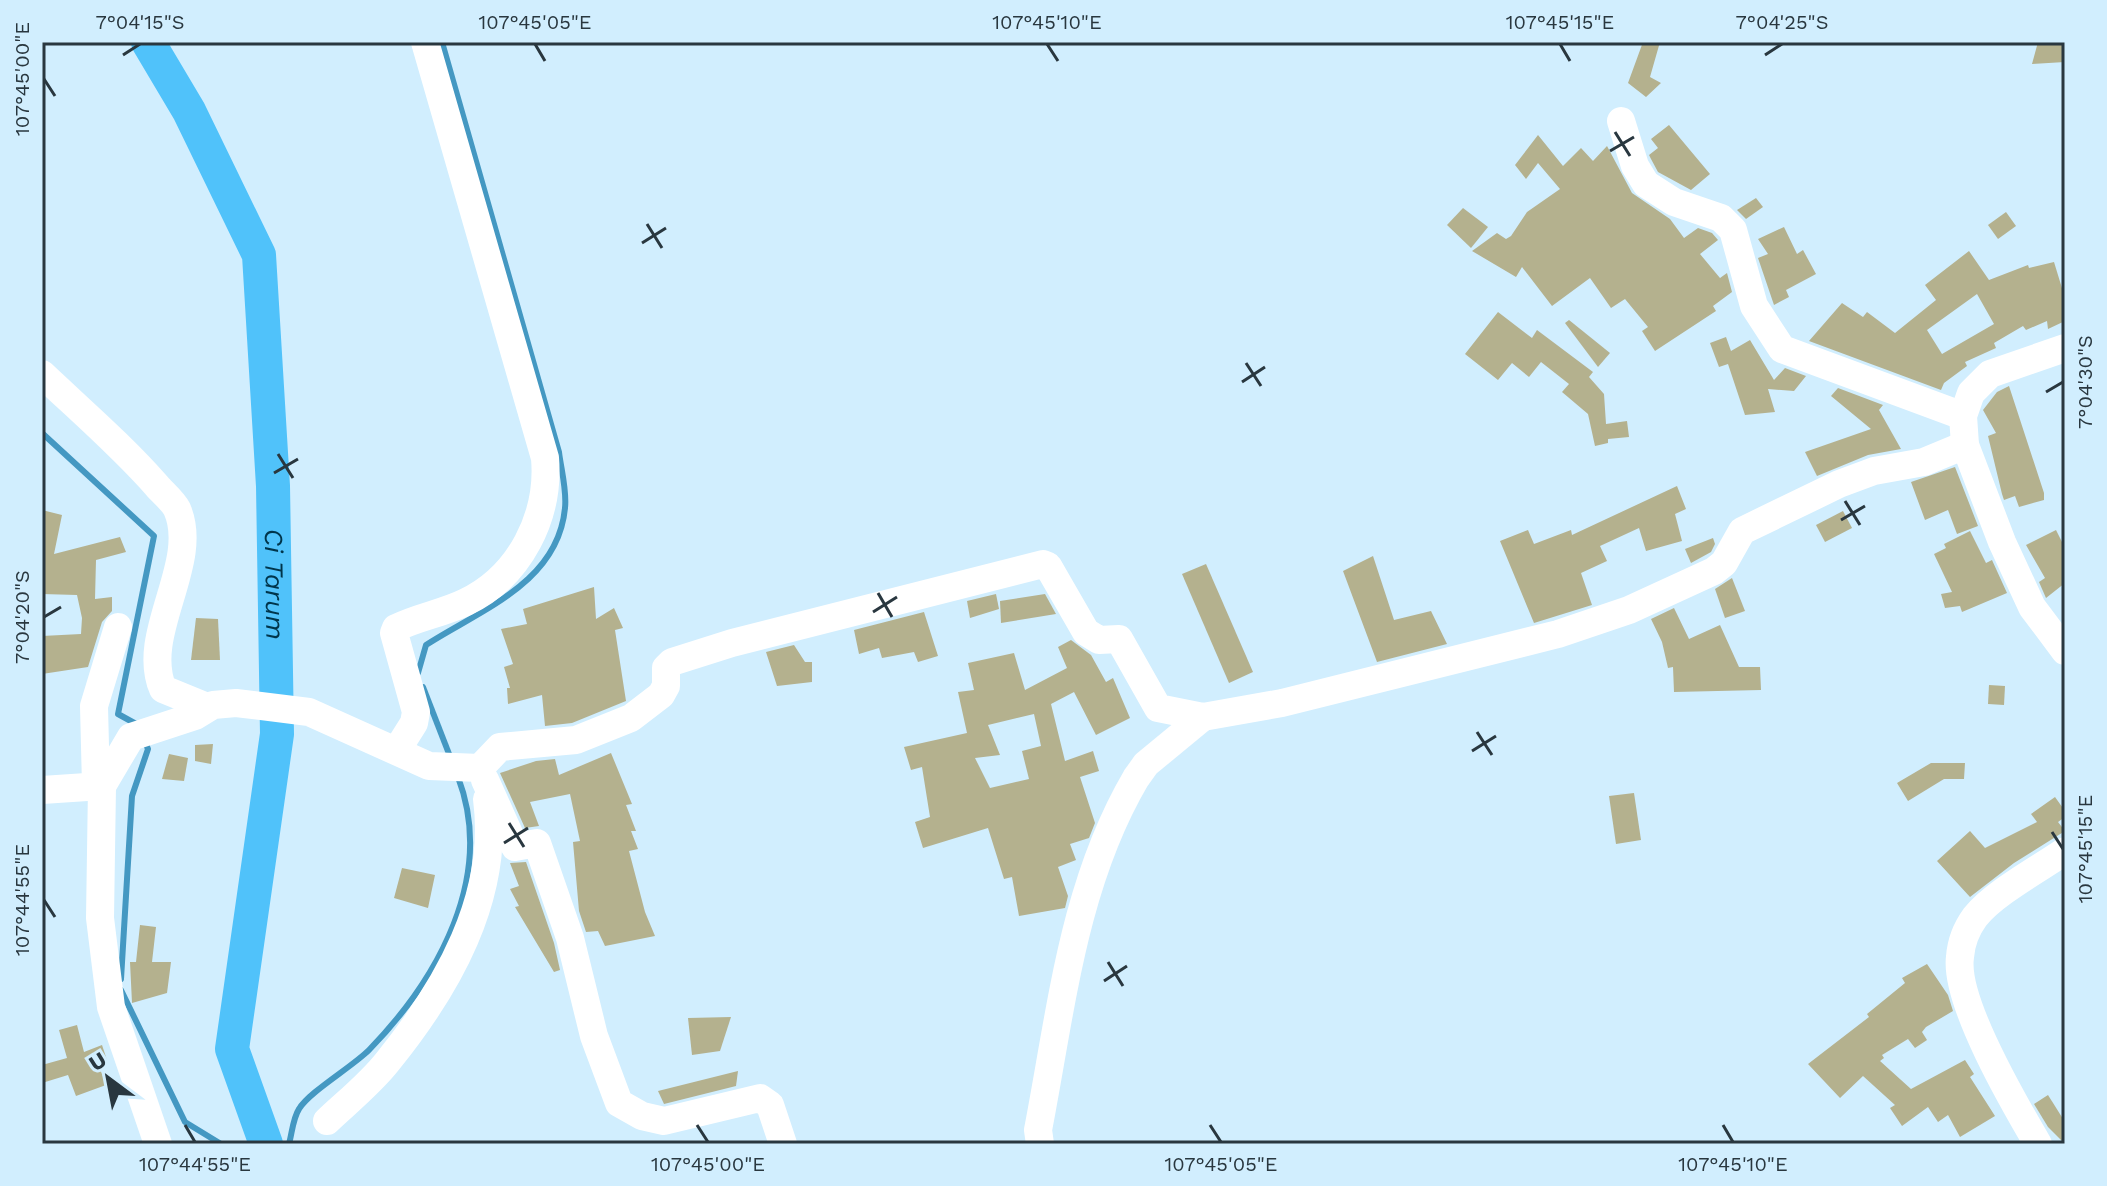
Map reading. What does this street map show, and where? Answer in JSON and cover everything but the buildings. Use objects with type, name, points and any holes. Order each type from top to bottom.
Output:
[{"type":"street","points":[[397,750],[417,717],[415,697],[394,633],[404,624],[473,599],[515,562],[540,516],[547,477],[545,458],[425,42]]},
{"type":"street","points":[[1621,121],[1635,166],[1646,184],[1674,202],[1721,218],[1733,230],[1754,306],[1782,349],[1963,416]]},
{"type":"street","points":[[2065,348],[1990,374],[1971,393],[1963,416],[1965,445],[2032,607],[2065,651]]},
{"type":"street","points":[[42,374],[143,470],[177,509],[182,549],[166,605],[155,671],[163,689],[207,707]]},
{"type":"street","points":[[479,771],[500,747],[576,740],[631,718],[661,695],[666,668],[672,662],[775,632],[1043,564],[1048,566],[1086,632],[1099,640],[1119,639],[1127,649],[1156,707],[1203,717],[1282,703],[1558,634],[1629,610],[1720,567],[1745,530],[1862,475],[1924,462],[1965,445]]},
{"type":"street","points":[[118,627],[94,706],[99,786],[100,918],[111,1007],[158,1144]]},
{"type":"street","points":[[99,786],[131,737],[207,707],[236,703],[309,712],[434,767],[479,771]]},
{"type":"street","points":[[1040,1144],[1038,1130],[1055,1026],[1092,871],[1136,778],[1146,764],[1203,717]]},
{"type":"street","points":[[327,1121],[387,1063],[454,964],[473,921],[481,890],[489,816],[479,771]]},
{"type":"street","points":[[479,771],[515,847],[537,843],[545,861],[570,938],[594,1036],[619,1103],[642,1116],[664,1121],[760,1098],[770,1105],[783,1144]]},
{"type":"street","points":[[42,790],[99,786]]},
{"type":"street","points":[[2038,1144],[2007,1089],[1974,1016],[1964,990],[1959,959],[1968,929],[1979,912],[2065,851]]},
{"type":"waterway","name":"Ci Tarum","points":[[148,42],[189,111],[259,255],[273,486],[277,734],[232,1049],[266,1144]]},
{"type":"waterway","points":[[418,673],[426,645],[492,606],[532,575],[548,556],[559,534],[565,508],[559,452],[442,42]]},
{"type":"waterway","points":[[42,433],[154,536],[118,714],[138,725]]},
{"type":"waterway","points":[[423,687],[451,759]]},
{"type":"waterway","points":[[121,979],[132,796],[148,749],[145,742]]},
{"type":"waterway","points":[[289,1144],[294,1121],[304,1102],[369,1050],[394,1022],[438,959],[465,889],[470,852],[468,815],[458,777]]},
{"type":"waterway","points":[[121,990],[185,1122],[221,1144]]}]
